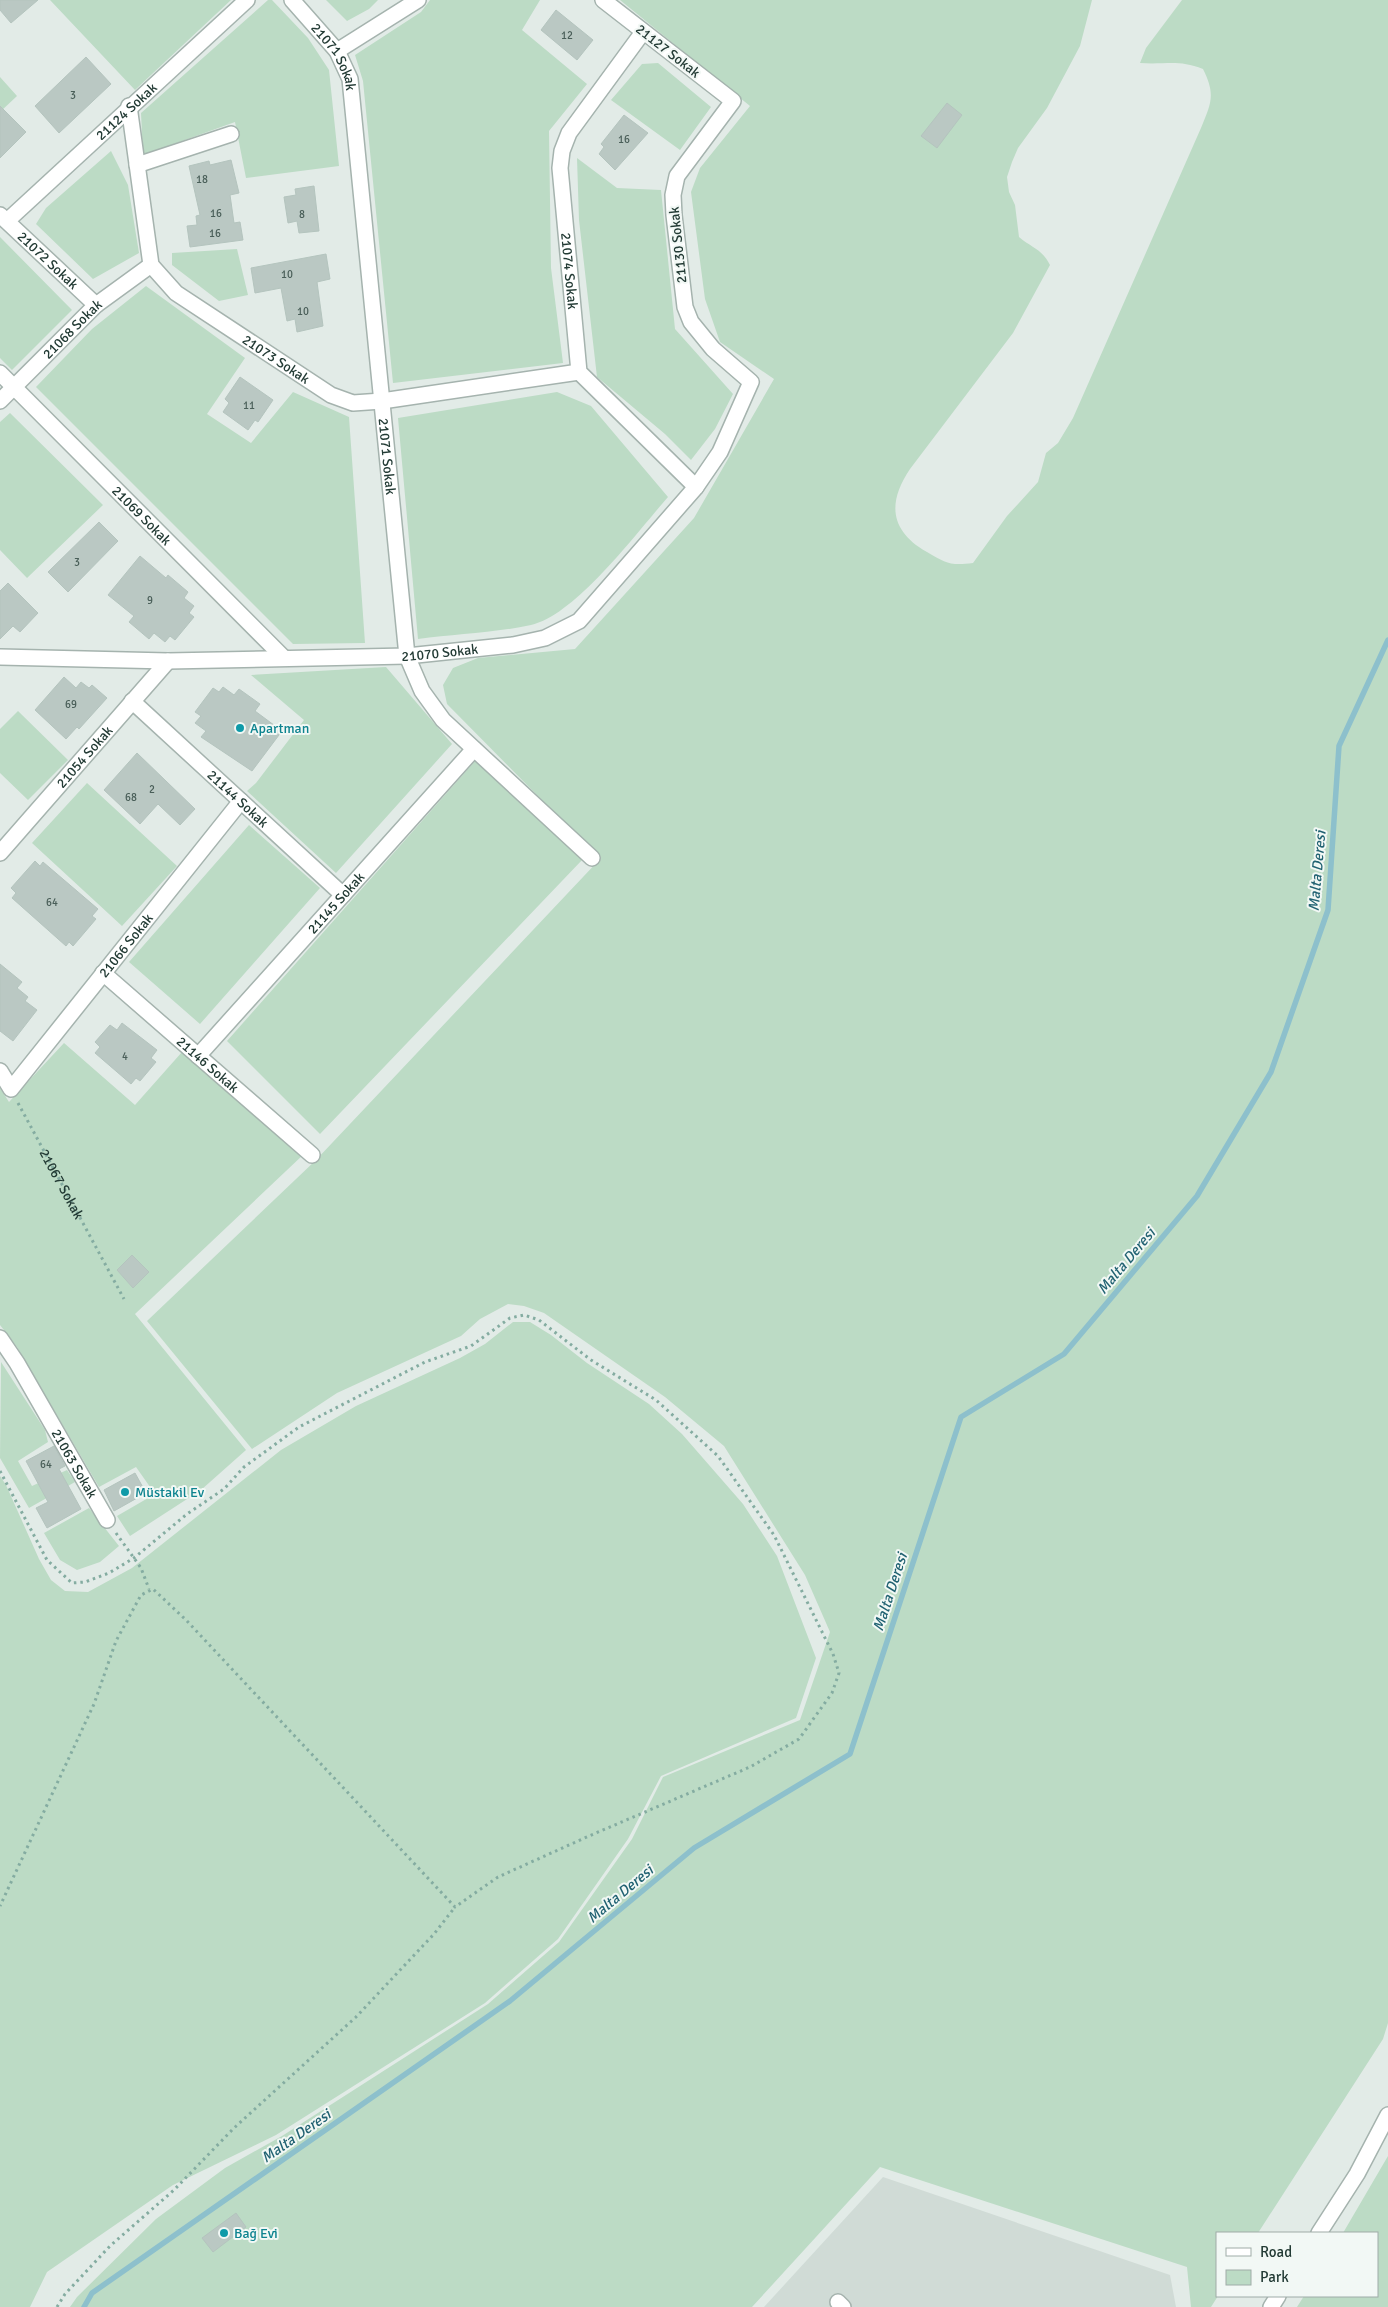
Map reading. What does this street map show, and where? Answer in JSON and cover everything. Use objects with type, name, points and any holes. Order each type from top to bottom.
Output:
[{"type":"street","name":"21124 Sokak","points":[[3,218],[247,0]]},
{"type":"street","name":"21071 Sokak","points":[[292,0],[337,50],[350,79],[407,656],[422,691],[443,720],[592,858]]},
{"type":"street","points":[[337,50],[418,0]]},
{"type":"street","name":"21127 Sokak","points":[[603,0],[734,101]]},
{"type":"street","name":"21074 Sokak","points":[[579,372],[560,168],[562,151],[569,133],[643,32]]},
{"type":"street","name":"21130 Sokak","points":[[734,101],[677,176],[673,196],[674,216],[685,307],[691,322],[713,350],[750,382]]},
{"type":"street","points":[[129,106],[151,266]]},
{"type":"street","points":[[137,164],[231,134]]},
{"type":"street","name":"21072 Sokak","points":[[3,218],[96,305]]},
{"type":"street","name":"21073 Sokak","points":[[151,266],[176,293],[331,395],[353,403],[382,401],[579,372]]},
{"type":"street","name":"21068 Sokak","points":[[0,400],[96,305],[151,266]]},
{"type":"street","points":[[579,372],[696,487]]},
{"type":"street","name":"21069 Sokak","points":[[0,373],[284,658]]},
{"type":"street","name":"21070 Sokak","points":[[0,657],[168,661],[407,656],[513,644],[545,638],[579,620],[696,487],[720,452],[750,382]]},
{"type":"street","name":"21054 Sokak","points":[[0,853],[168,661]]},
{"type":"street","name":"21144 Sokak","points":[[132,701],[343,895]]},
{"type":"street","name":"21145 Sokak","points":[[198,1056],[474,749]]},
{"type":"street","name":"21066 Sokak","points":[[11,1089],[241,801]]},
{"type":"street","name":"21146 Sokak","points":[[103,973],[312,1155]]},
{"type":"street","points":[[0,1070],[11,1089]]},
{"type":"street","name":"21063 Sokak","points":[[0,1338],[107,1520]]},
{"type":"street","points":[[1320,2232],[1357,2174],[1388,2115]]},
{"type":"path","name":"21067 Sokak","points":[[11,1089],[124,1299]]},
{"type":"path","points":[[0,1471],[47,1560],[72,1583],[85,1582],[101,1576],[134,1558],[187,1514],[224,1489],[244,1467],[299,1427],[424,1362],[471,1346],[510,1318],[524,1315],[538,1320],[591,1360],[656,1400],[718,1456],[774,1535],[833,1654],[839,1672],[832,1693],[799,1739],[750,1768],[589,1836],[498,1877],[455,1907],[434,1934],[356,2017],[234,2128],[174,2190],[110,2246],[65,2294],[58,2307]]},
{"type":"path","points":[[107,1520],[141,1568],[149,1590]]},
{"type":"path","points":[[0,1906],[94,1704],[116,1641],[142,1594],[149,1590],[160,1593],[455,1907]]},
{"type":"shaded area","points":[[883,2177],[1170,2275],[1176,2307],[764,2307]]},
{"type":"green space","points":[[50,0],[231,0],[135,90]]},
{"type":"green space","points":[[268,0],[272,0],[308,38],[329,70],[339,166],[246,178],[235,122],[143,155],[141,113]]},
{"type":"green space","points":[[326,0],[378,0],[369,9],[347,21]]},
{"type":"green space","points":[[430,0],[540,0],[522,30],[587,84],[549,131],[551,268],[563,363],[393,383],[363,81],[355,55],[421,12]]},
{"type":"green space","points":[[620,0],[1092,0],[1080,46],[1047,108],[1018,148],[1007,177],[1009,192],[1015,205],[1019,237],[1040,252],[1050,265],[1013,333],[910,469],[898,493],[896,515],[899,525],[915,544],[948,563],[973,563],[1007,516],[1038,482],[1046,453],[1058,443],[1073,418],[1209,105],[1211,99],[1210,86],[1203,69],[1179,63],[1140,63],[1146,48],[1182,0],[1388,0],[1388,2023],[1383,2039],[1259,2232],[1216,2232],[1217,2297],[1211,2307],[1191,2307],[1187,2267],[880,2167],[752,2307],[70,2307],[77,2297],[156,2219],[225,2168],[282,2136],[488,2004],[559,1942],[632,1839],[663,1777],[800,1720],[830,1632],[805,1575],[724,1446],[665,1397],[544,1313],[524,1306],[508,1304],[480,1319],[461,1336],[337,1393],[252,1449],[147,1321],[316,1160],[600,859],[447,704],[443,685],[453,668],[478,658],[575,649],[694,518],[774,379],[720,342],[705,299],[691,192],[700,168],[750,106]]},
{"type":"green space","points":[[658,63],[711,107],[680,150],[611,100],[642,64]]},
{"type":"green space","points":[[0,77],[17,96],[0,112]]},
{"type":"green space","points":[[111,151],[128,185],[139,253],[93,279],[36,224],[46,208]]},
{"type":"green space","points":[[577,158],[617,188],[661,190],[675,329],[733,394],[715,429],[691,460],[665,434],[597,377],[579,220]]},
{"type":"green space","points":[[0,237],[72,310],[12,370],[0,358]]},
{"type":"green space","points":[[237,249],[248,295],[219,301],[172,265],[172,253]]},
{"type":"green space","points":[[146,286],[245,358],[207,414],[251,443],[293,392],[349,417],[365,643],[293,644],[36,387],[92,329]]},
{"type":"green space","points":[[557,392],[591,406],[668,497],[605,570],[567,606],[549,618],[517,628],[418,639],[398,418]]},
{"type":"green space","points":[[10,413],[103,505],[27,578],[0,550],[0,422]]},
{"type":"green space","points":[[386,667],[452,744],[336,873],[247,791],[256,783],[304,720],[251,675]]},
{"type":"green space","points":[[18,711],[68,760],[28,800],[0,773],[0,729]]},
{"type":"green space","points":[[476,760],[583,859],[320,1134],[227,1041]]},
{"type":"green space","points":[[87,783],[177,866],[122,926],[32,843]]},
{"type":"green space","points":[[249,825],[320,888],[200,1024],[129,962]]},
{"type":"green space","points":[[64,1043],[135,1105],[182,1052],[304,1154],[135,1314],[246,1450],[201,1490],[130,1536],[117,1516],[155,1494],[136,1467],[99,1487],[17,1347],[0,1325],[0,1088],[9,1102]]},
{"type":"green space","points":[[513,1322],[530,1322],[649,1404],[682,1434],[743,1504],[777,1556],[816,1658],[796,1718],[661,1776],[628,1839],[558,1939],[485,2003],[276,2135],[173,2185],[47,2272],[30,2307],[0,2307],[0,1476],[6,1485],[39,1559],[51,1580],[65,1591],[88,1592],[132,1568],[281,1450],[356,1406],[460,1358],[485,1344]]},
{"type":"green space","points":[[1,1362],[45,1430],[48,1442],[18,1461],[32,1486],[67,1470],[75,1482],[29,1508],[0,1458]]},
{"type":"green space","points":[[89,1508],[119,1546],[100,1562],[77,1570],[60,1560],[44,1533]]},
{"type":"green space","points":[[1388,2156],[1388,2307],[1297,2307],[1303,2297],[1378,2297],[1378,2232],[1344,2232]]},
{"type":"building","points":[[0,0],[38,0],[11,23],[0,10]]},
{"type":"building","points":[[556,10],[593,40],[577,60],[541,30]]},
{"type":"building","points":[[86,57],[111,84],[59,133],[35,106]]},
{"type":"building","points":[[947,103],[962,115],[937,148],[921,136]]},
{"type":"building","points":[[0,106],[26,132],[0,158]]},
{"type":"building","points":[[624,115],[648,133],[615,170],[599,154],[604,147],[601,144]]},
{"type":"building","points":[[231,160],[239,193],[230,195],[234,223],[240,222],[243,240],[190,247],[187,226],[197,225],[196,216],[200,215],[189,166],[209,161],[210,165]]},
{"type":"building","points":[[314,186],[319,231],[299,233],[297,221],[288,223],[284,197],[296,195],[295,189]]},
{"type":"building","points":[[326,254],[330,279],[317,282],[323,326],[297,332],[295,319],[287,321],[281,288],[255,293],[251,268]]},
{"type":"building","points":[[240,377],[273,400],[258,422],[255,420],[248,430],[223,412],[229,403],[225,399]]},
{"type":"building","points":[[99,522],[118,541],[68,592],[48,572]]},
{"type":"building","points":[[140,556],[166,578],[168,575],[188,592],[184,598],[194,606],[189,613],[194,617],[175,640],[170,636],[165,642],[154,633],[149,639],[129,622],[134,616],[108,595]]},
{"type":"building","points":[[8,583],[38,613],[20,632],[13,626],[0,639],[0,591]]},
{"type":"building","points":[[64,677],[76,688],[81,682],[89,688],[92,685],[107,698],[79,729],[77,727],[66,739],[35,710]]},
{"type":"building","name":"Apartman","points":[[223,687],[234,695],[239,689],[260,704],[255,711],[282,731],[252,771],[201,737],[206,731],[195,723],[201,716],[195,712],[213,688],[219,692]]},
{"type":"building","points":[[137,753],[195,809],[180,825],[158,804],[140,824],[104,790]]},
{"type":"building","points":[[35,861],[40,866],[43,862],[98,909],[92,916],[96,919],[73,946],[69,942],[66,946],[12,898],[16,893],[11,888]]},
{"type":"building","points":[[0,964],[22,982],[17,988],[28,997],[25,1001],[37,1010],[13,1041],[0,1031]]},
{"type":"building","points":[[122,1023],[157,1050],[151,1058],[156,1062],[140,1081],[136,1078],[131,1084],[95,1053],[100,1047],[95,1042],[110,1025],[117,1030]]},
{"type":"building","points":[[132,1255],[149,1272],[133,1288],[117,1270]]},
{"type":"building","points":[[54,1446],[65,1466],[59,1469],[81,1509],[47,1528],[36,1508],[48,1502],[26,1461]]},
{"type":"building","name":"Müstakil Ev","points":[[135,1473],[146,1493],[114,1511],[104,1490]]},
{"type":"building","name":"Bağ Evi","points":[[236,2213],[246,2227],[213,2252],[202,2238]]},
{"type":"waterway","name":"Malta Deresi","points":[[84,2307],[92,2293],[510,2001],[694,1848],[850,1754],[961,1417],[1064,1354],[1197,1196],[1271,1072],[1328,910],[1339,746],[1388,640]]},
{"type":"place","name":"Apartman","points":[[240,728]]},
{"type":"place","name":"Müstakil Ev","points":[[125,1492]]},
{"type":"place","name":"Bağ Evi","points":[[224,2233]]}]
